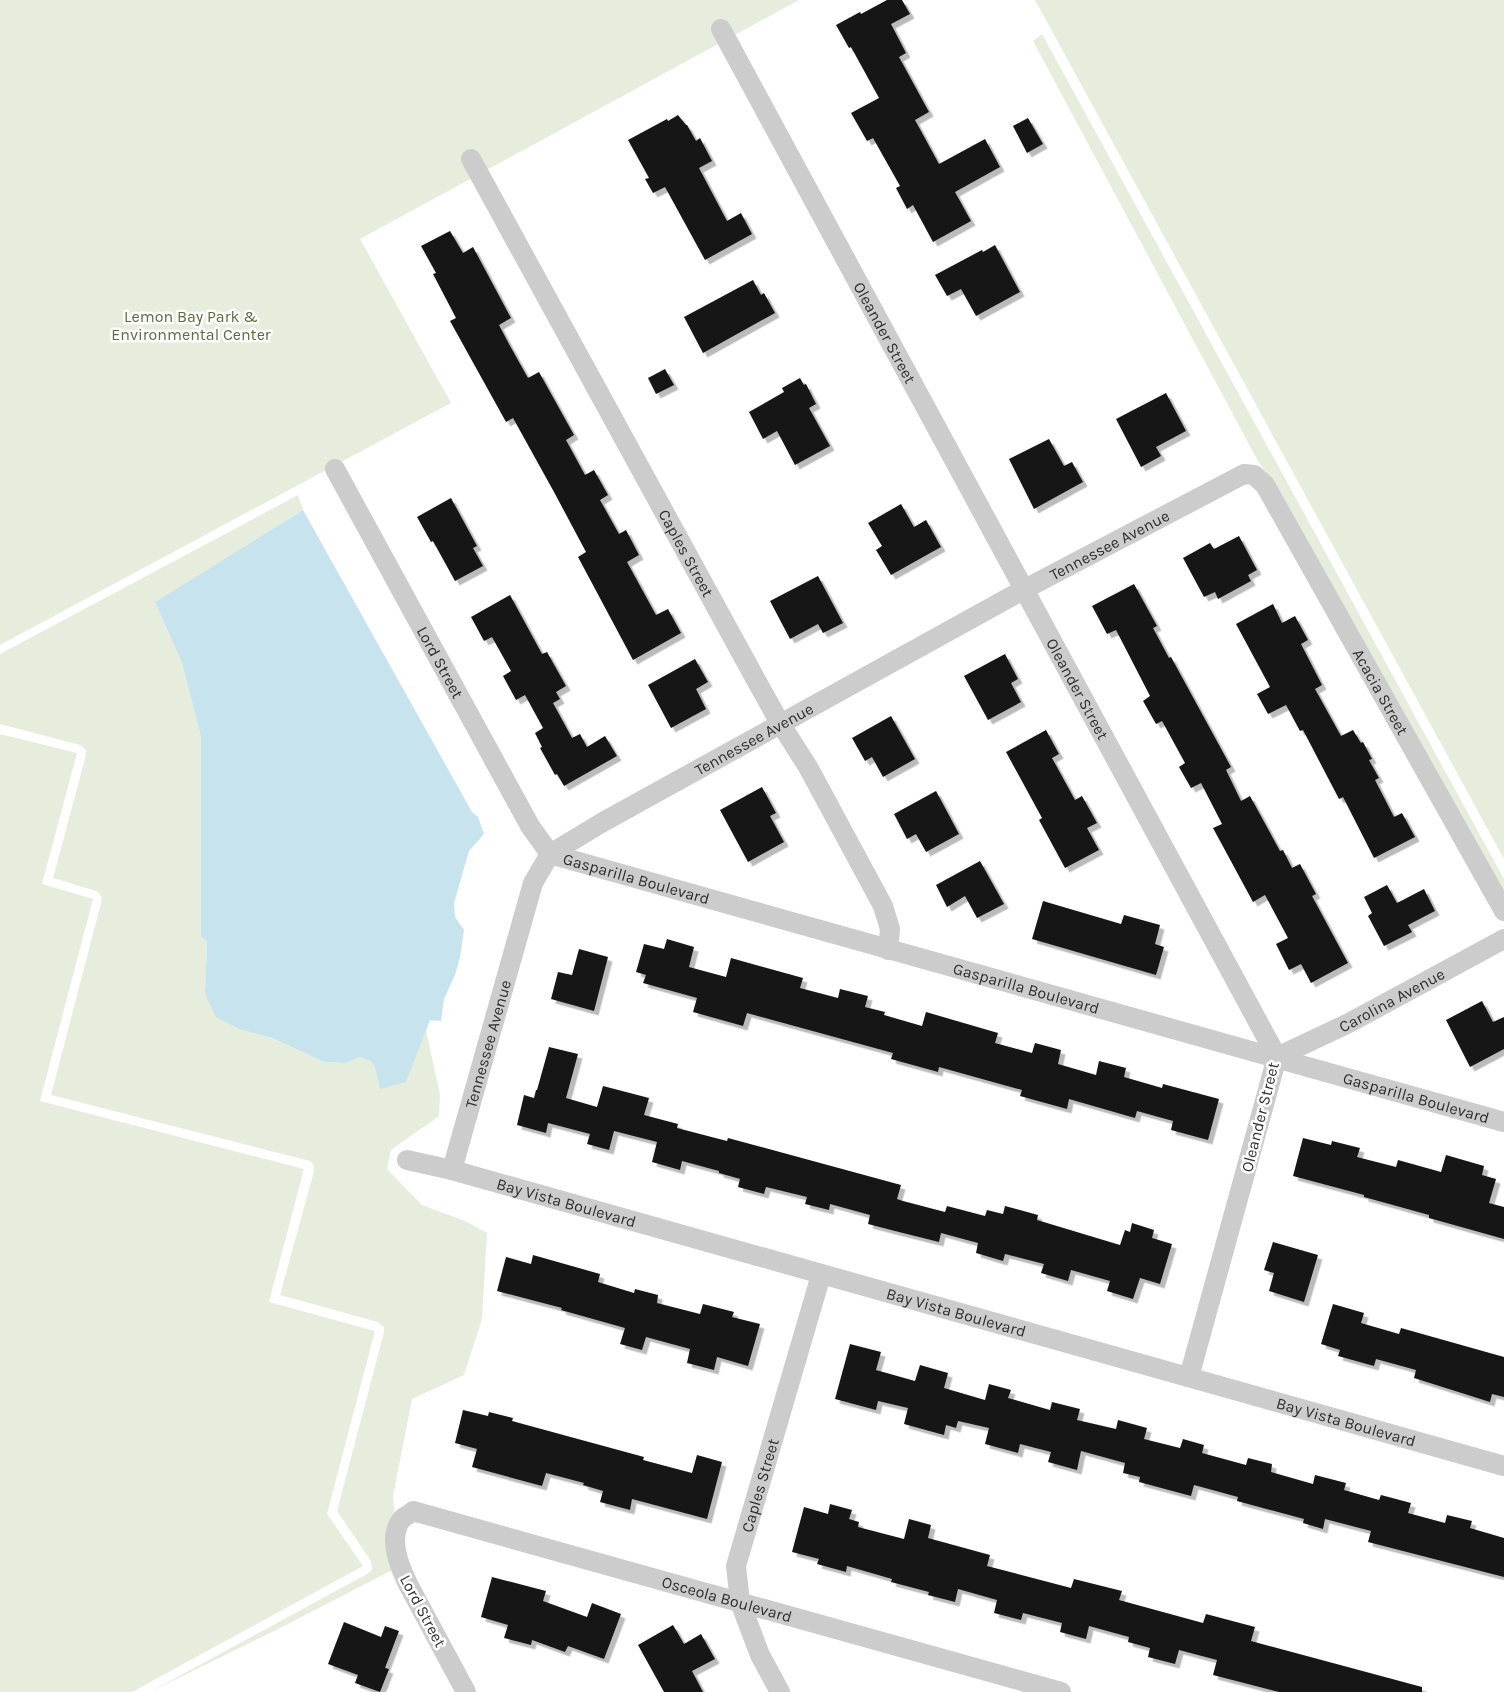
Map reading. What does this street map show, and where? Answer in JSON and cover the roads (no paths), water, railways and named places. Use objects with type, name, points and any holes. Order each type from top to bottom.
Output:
[{"type":"street","name":"Oleander Street","points":[[721,29],[1277,1057],[1190,1378]]},
{"type":"street","name":"Caples Street","points":[[471,159],[780,723],[808,766],[883,906],[890,929],[888,950]]},
{"type":"street","name":"Lord Street","points":[[335,469],[530,826],[550,854]]},
{"type":"street","name":"Tennessee Avenue","points":[[452,1170],[533,883],[550,854],[611,817],[1023,590],[1244,474],[1254,475]]},
{"type":"street","name":"Acacia Street","points":[[1254,475],[1265,485],[1504,911]]},
{"type":"street","name":"Gasparilla Boulevard","points":[[550,854],[1504,1122]]},
{"type":"street","name":"Carolina Avenue","points":[[1277,1057],[1349,1023],[1504,939]]},
{"type":"street","name":"Bay Vista Boulevard","points":[[407,1160],[452,1170],[1504,1466]]},
{"type":"street","name":"Caples Street","points":[[780,1692],[760,1655],[740,1602],[736,1566],[821,1275]]},
{"type":"street","name":"Osceola Boulevard","points":[[399,1525],[403,1519],[413,1512],[424,1513],[1061,1692]]},
{"type":"street","name":"Lord Street","points":[[399,1525],[395,1541],[402,1572],[466,1692]]},
{"type":"water","points":[[303,510],[472,812],[478,817],[484,834],[469,851],[454,903],[455,917],[464,930],[460,957],[455,975],[444,999],[441,1021],[430,1020],[406,1082],[380,1089],[375,1067],[371,1061],[360,1057],[345,1063],[324,1062],[272,1038],[239,1029],[216,1017],[205,992],[207,941],[201,937],[201,737],[182,663],[155,602]]},
{"type":"park label","name":"Lemon Bay Park & Environmental Center","points":[[191,325]]}]
